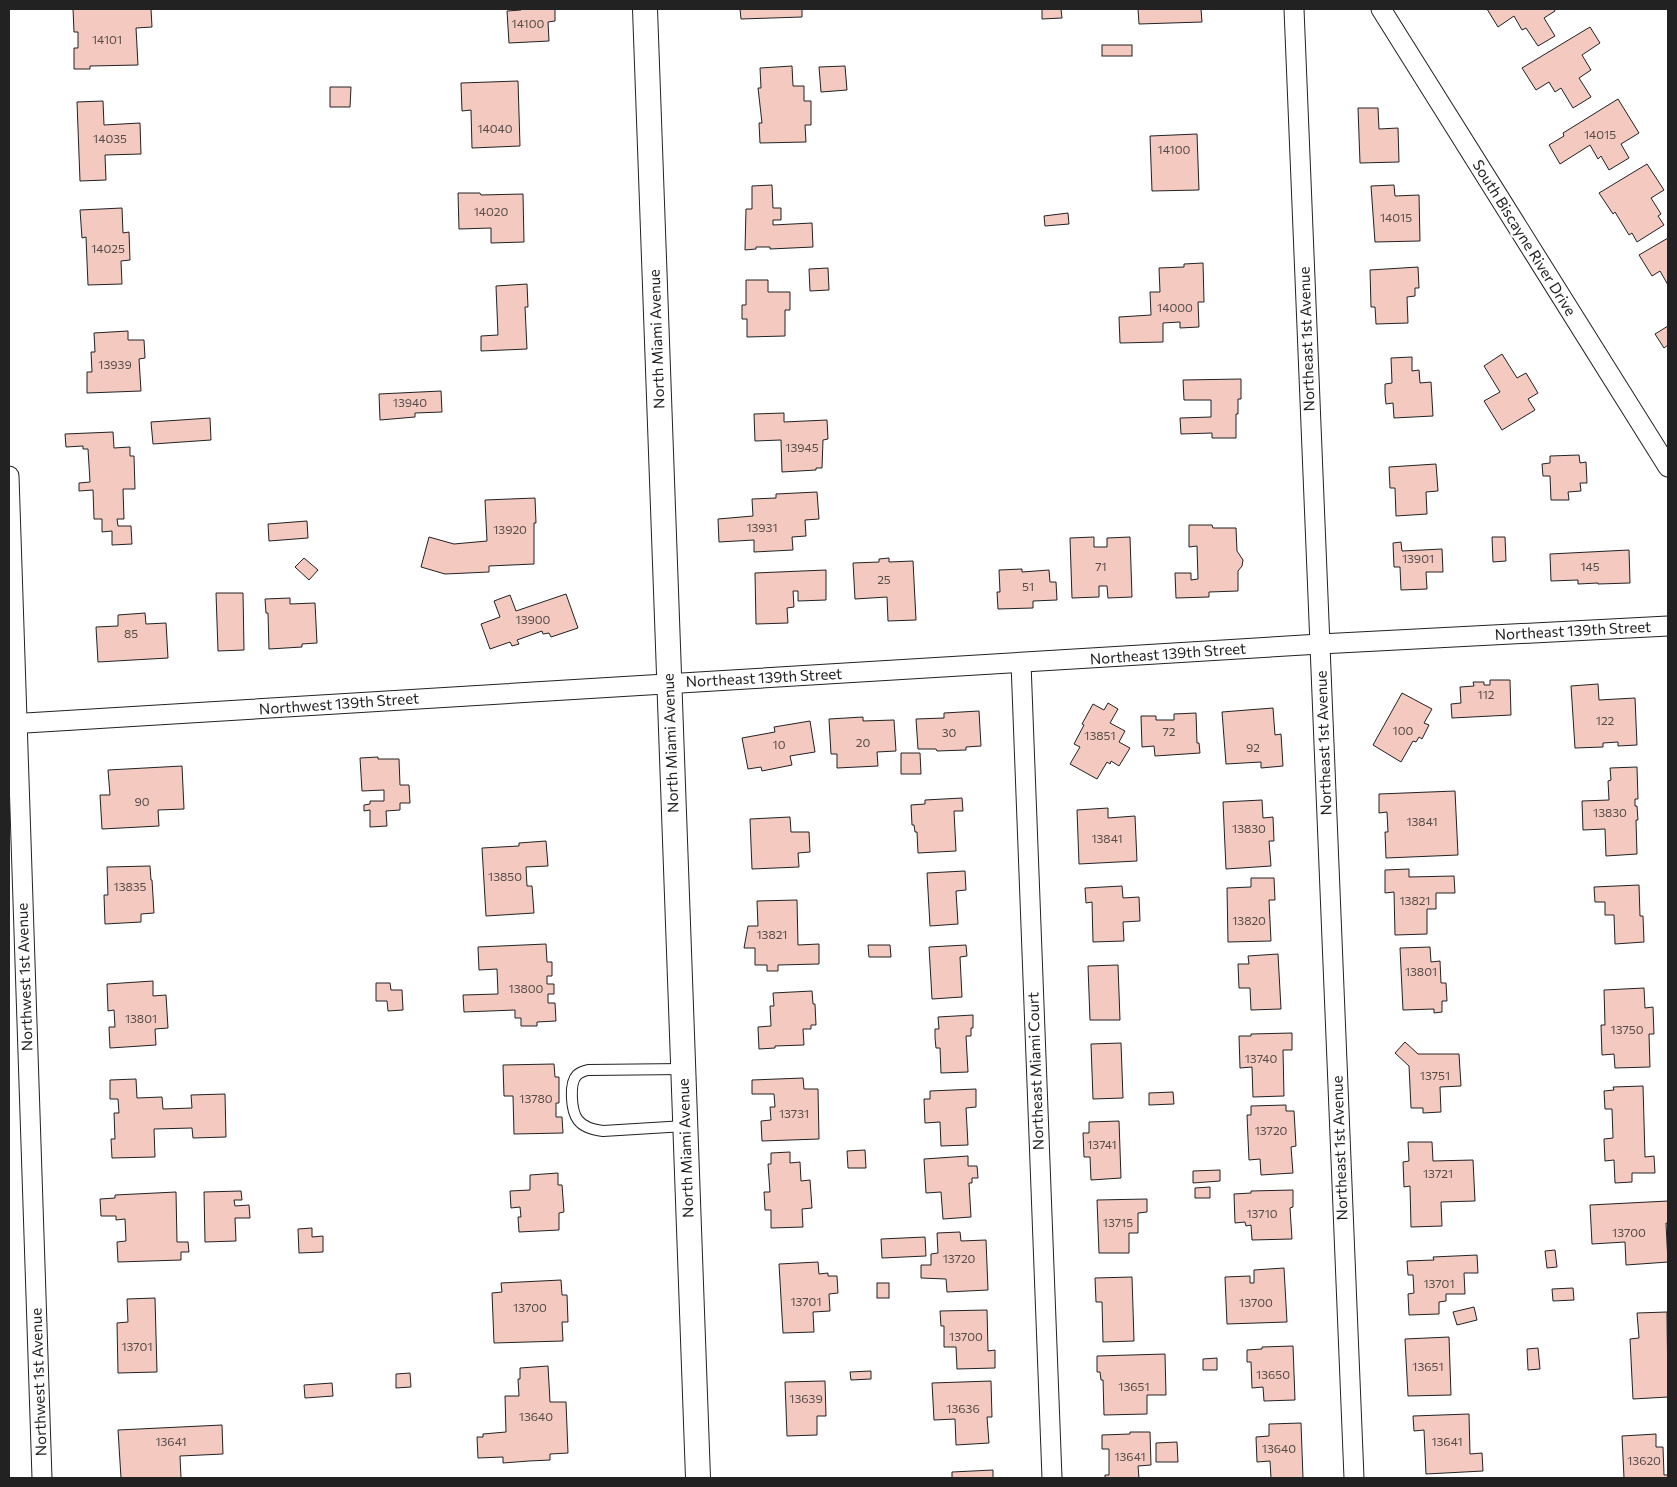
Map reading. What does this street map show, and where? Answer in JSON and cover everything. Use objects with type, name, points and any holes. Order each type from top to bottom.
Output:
[{"type":"street","name":"North Miami Avenue","points":[[645,9],[698,1478]]},
{"type":"street","name":"Northeast 1st Avenue","points":[[1294,9],[1354,1478]]},
{"type":"street","name":"South Biscayne River Drive","points":[[1381,9],[1668,467]]},
{"type":"street","name":"Northwest 1st Avenue","points":[[9,476],[13,723],[42,1478]]},
{"type":"street","name":"Northeast 139th Street","points":[[669,683],[1320,644],[1668,626]]},
{"type":"street","name":"Northeast Miami Court","points":[[1021,663],[1052,1478]]},
{"type":"street","name":"Northwest 139th Street","points":[[13,723],[669,683]]},
{"type":"lane","points":[[683,1069],[588,1070],[579,1073],[574,1079],[572,1103],[578,1120],[584,1126],[593,1130],[685,1126]]},
{"type":"building","points":[[73,9],[151,9],[152,27],[136,28],[138,65],[90,66],[90,69],[74,69],[74,48],[78,48],[78,32],[74,32]]},
{"type":"building","points":[[555,9],[555,21],[548,22],[549,41],[509,43],[507,11]]},
{"type":"building","points":[[740,9],[802,9],[802,17],[741,19]]},
{"type":"building","points":[[1042,9],[1061,9],[1062,18],[1042,19]]},
{"type":"building","points":[[1138,9],[1201,9],[1202,22],[1139,24]]},
{"type":"building","points":[[1487,9],[1554,9],[1555,11],[1544,18],[1555,36],[1538,46],[1526,28],[1522,30],[1514,16],[1498,27]]},
{"type":"building","points":[[1590,27],[1600,43],[1582,55],[1591,70],[1579,78],[1591,97],[1573,108],[1561,88],[1555,92],[1549,82],[1536,90],[1522,68]]},
{"type":"building","points":[[1102,45],[1132,45],[1132,56],[1102,56]]},
{"type":"building","points":[[792,66],[793,86],[804,86],[804,101],[811,101],[811,125],[805,125],[806,142],[760,143],[759,123],[762,123],[758,88],[761,88],[760,68]]},
{"type":"building","points":[[845,66],[847,90],[821,92],[819,67]]},
{"type":"building","points":[[518,81],[520,146],[472,148],[471,110],[462,111],[461,83]]},
{"type":"building","points":[[330,87],[351,87],[350,107],[330,107]]},
{"type":"building","points":[[1618,99],[1639,133],[1621,144],[1629,158],[1609,170],[1601,156],[1598,159],[1590,145],[1560,164],[1549,145],[1564,136],[1563,133]]},
{"type":"building","points":[[103,101],[104,125],[140,123],[141,154],[105,155],[106,180],[80,181],[77,102]]},
{"type":"building","points":[[1358,108],[1378,108],[1379,129],[1398,128],[1399,162],[1360,163]]},
{"type":"building","points":[[1197,134],[1199,190],[1152,191],[1150,136]]},
{"type":"building","points":[[1647,164],[1664,190],[1651,198],[1661,214],[1658,216],[1664,225],[1637,242],[1632,233],[1629,235],[1615,212],[1613,214],[1599,193]]},
{"type":"building","points":[[772,185],[773,208],[781,208],[781,220],[773,220],[773,225],[812,223],[813,247],[770,249],[770,247],[756,247],[756,249],[745,250],[746,209],[752,209],[752,186]]},
{"type":"building","points":[[1394,185],[1395,196],[1419,195],[1420,241],[1375,242],[1371,186]]},
{"type":"building","points":[[458,193],[480,193],[481,195],[523,194],[524,242],[491,243],[491,228],[459,229]]},
{"type":"building","points":[[122,208],[123,233],[129,232],[130,260],[121,261],[122,284],[88,285],[86,237],[82,238],[80,210]]},
{"type":"building","points":[[1068,213],[1069,224],[1045,226],[1044,216]]},
{"type":"building","points":[[1668,238],[1668,285],[1660,271],[1652,276],[1639,255]]},
{"type":"building","points":[[1203,263],[1204,302],[1198,302],[1199,327],[1180,328],[1180,322],[1163,323],[1163,342],[1120,343],[1119,317],[1151,315],[1150,292],[1160,292],[1159,268],[1184,267],[1184,264]]},
{"type":"building","points":[[1418,267],[1419,288],[1415,288],[1415,296],[1407,297],[1408,323],[1376,324],[1375,307],[1371,307],[1370,270]]},
{"type":"building","points":[[828,268],[829,290],[810,291],[809,269]]},
{"type":"building","points":[[746,280],[768,280],[768,292],[790,292],[790,310],[785,310],[785,336],[747,337],[747,319],[742,319],[742,305],[746,305]]},
{"type":"building","points":[[527,284],[528,307],[525,307],[527,349],[481,351],[481,336],[498,335],[496,286]]},
{"type":"building","points":[[1668,326],[1668,345],[1664,348],[1655,334]]},
{"type":"building","points":[[128,331],[128,340],[144,340],[145,358],[139,359],[141,391],[87,393],[87,372],[92,372],[91,352],[95,352],[94,333]]},
{"type":"building","points":[[1502,354],[1517,378],[1526,373],[1538,393],[1528,399],[1535,410],[1502,430],[1484,401],[1500,392],[1484,366]]},
{"type":"building","points":[[1412,357],[1412,371],[1419,370],[1420,383],[1431,382],[1433,416],[1394,418],[1393,403],[1386,404],[1385,394],[1385,384],[1392,383],[1391,358]]},
{"type":"building","points":[[1241,379],[1241,399],[1238,399],[1238,414],[1236,414],[1236,438],[1212,438],[1212,433],[1181,434],[1180,418],[1211,417],[1211,400],[1184,400],[1183,380]]},
{"type":"building","points":[[441,391],[442,412],[415,413],[415,417],[380,420],[379,394]]},
{"type":"building","points":[[784,413],[784,422],[827,420],[828,439],[823,440],[822,468],[782,472],[781,440],[755,441],[754,414]]},
{"type":"building","points":[[210,418],[211,440],[153,444],[151,422]]},
{"type":"building","points":[[113,432],[114,448],[130,447],[130,456],[134,456],[135,489],[123,489],[124,519],[117,519],[118,526],[131,526],[132,544],[112,545],[112,531],[102,532],[102,519],[94,519],[93,490],[79,491],[79,483],[90,482],[88,449],[83,449],[83,446],[66,447],[65,434]]},
{"type":"building","points":[[1579,455],[1580,463],[1586,462],[1587,483],[1580,483],[1581,491],[1568,492],[1569,500],[1551,500],[1550,476],[1543,476],[1542,464],[1550,463],[1550,456]]},
{"type":"building","points":[[1436,464],[1438,491],[1426,492],[1427,514],[1396,516],[1395,488],[1390,488],[1389,467]]},
{"type":"building","points":[[817,492],[819,519],[805,520],[806,536],[792,537],[793,550],[754,552],[754,540],[719,542],[718,519],[753,516],[752,499],[776,498],[776,494]]},
{"type":"building","points":[[535,498],[534,564],[489,566],[489,572],[445,574],[421,567],[429,537],[454,544],[487,541],[485,500]]},
{"type":"building","points":[[307,521],[308,538],[269,541],[268,524]]},
{"type":"building","points":[[1189,525],[1236,528],[1237,551],[1243,560],[1242,566],[1238,571],[1238,591],[1209,592],[1209,597],[1176,598],[1175,573],[1191,573],[1191,580],[1198,579],[1197,546],[1189,547]]},
{"type":"building","points":[[1094,537],[1094,547],[1107,547],[1107,538],[1130,537],[1132,597],[1108,598],[1107,586],[1099,586],[1099,597],[1072,598],[1070,538]]},
{"type":"building","points":[[1492,537],[1505,537],[1506,561],[1493,562]]},
{"type":"building","points":[[1401,542],[1402,551],[1442,549],[1443,572],[1426,572],[1427,589],[1401,590],[1400,567],[1394,567],[1393,543]]},
{"type":"building","points":[[1629,550],[1630,583],[1578,584],[1578,580],[1551,581],[1550,554]]},
{"type":"building","points":[[304,558],[318,570],[309,580],[295,567]]},
{"type":"building","points":[[889,558],[889,562],[913,561],[916,620],[888,621],[887,597],[855,599],[853,563],[879,562],[879,559]]},
{"type":"building","points":[[1022,569],[1022,572],[1049,570],[1050,582],[1056,582],[1057,600],[1033,601],[1033,608],[998,609],[997,592],[1000,592],[999,570]]},
{"type":"building","points":[[826,570],[826,600],[798,601],[798,591],[793,591],[794,607],[787,608],[788,623],[756,624],[755,573]]},
{"type":"building","points":[[216,593],[243,593],[244,650],[218,651]]},
{"type":"building","points":[[566,594],[578,628],[551,637],[549,633],[543,634],[542,631],[517,640],[519,644],[512,646],[510,642],[490,649],[481,624],[500,617],[494,601],[510,595],[516,611]]},
{"type":"building","points":[[290,598],[290,604],[315,603],[317,643],[302,644],[302,647],[269,649],[268,613],[266,613],[265,599]]},
{"type":"building","points":[[145,613],[146,624],[166,623],[168,658],[98,662],[96,627],[118,626],[118,615]]},
{"type":"building","points":[[1490,680],[1510,680],[1511,715],[1452,718],[1451,704],[1461,703],[1460,687],[1474,686],[1473,682],[1484,682],[1484,685],[1490,685]]},
{"type":"building","points":[[1598,684],[1599,700],[1635,698],[1637,745],[1618,746],[1618,742],[1603,743],[1603,747],[1575,748],[1571,686]]},
{"type":"building","points":[[1402,693],[1432,709],[1424,723],[1429,725],[1422,739],[1419,737],[1416,742],[1413,741],[1401,762],[1373,745]]},
{"type":"building","points":[[1108,703],[1118,709],[1110,723],[1125,731],[1119,742],[1130,748],[1119,766],[1111,761],[1110,764],[1107,762],[1097,779],[1070,764],[1080,747],[1074,744],[1093,704],[1104,710]]},
{"type":"building","points":[[1273,708],[1275,735],[1281,734],[1283,766],[1261,768],[1261,762],[1226,764],[1222,712]]},
{"type":"building","points":[[979,711],[981,746],[966,747],[966,750],[937,751],[936,749],[918,749],[916,719],[944,718],[944,713]]},
{"type":"building","points":[[1196,713],[1197,743],[1199,743],[1200,753],[1155,756],[1154,746],[1142,747],[1141,716],[1156,716],[1156,720],[1174,720],[1174,714]]},
{"type":"building","points":[[863,717],[863,721],[894,720],[896,751],[877,752],[878,766],[837,768],[837,754],[831,754],[829,719]]},
{"type":"building","points":[[810,721],[815,752],[790,756],[792,765],[762,771],[761,767],[748,769],[742,738],[775,732],[774,727]]},
{"type":"building","points":[[901,753],[920,753],[921,774],[901,774]]},
{"type":"building","points":[[378,757],[378,759],[399,759],[400,785],[409,785],[410,803],[400,803],[400,810],[386,811],[387,826],[370,827],[370,810],[364,811],[364,805],[370,804],[370,801],[384,801],[384,790],[362,791],[360,758]]},
{"type":"building","points":[[182,766],[184,809],[158,810],[159,826],[102,829],[100,795],[110,795],[108,770]]},
{"type":"building","points":[[1637,767],[1638,799],[1635,799],[1635,806],[1637,806],[1638,820],[1636,820],[1637,854],[1606,856],[1605,829],[1583,830],[1582,801],[1609,800],[1608,781],[1611,780],[1610,768]]},
{"type":"building","points":[[1455,791],[1458,855],[1386,858],[1385,832],[1388,832],[1387,812],[1379,813],[1379,794]]},
{"type":"building","points":[[962,798],[963,811],[954,811],[956,851],[918,853],[917,832],[915,832],[914,825],[912,825],[911,805],[925,804],[925,800]]},
{"type":"building","points":[[1262,800],[1263,818],[1273,817],[1274,841],[1269,841],[1271,866],[1226,869],[1223,802]]},
{"type":"building","points":[[1108,808],[1108,818],[1135,816],[1137,861],[1079,864],[1077,810]]},
{"type":"building","points":[[790,817],[791,832],[809,832],[810,852],[798,853],[799,867],[752,869],[750,819]]},
{"type":"building","points":[[546,841],[548,866],[526,867],[527,886],[532,886],[534,913],[486,916],[482,848],[519,846],[519,843]]},
{"type":"building","points":[[150,866],[154,913],[141,914],[141,922],[105,924],[104,895],[108,895],[107,867]]},
{"type":"building","points":[[1409,869],[1409,877],[1454,876],[1455,893],[1436,893],[1436,909],[1427,909],[1427,934],[1395,935],[1394,892],[1385,893],[1385,870]]},
{"type":"building","points":[[965,871],[966,890],[956,891],[958,924],[930,926],[927,873]]},
{"type":"building","points":[[1251,878],[1274,878],[1275,900],[1269,900],[1271,941],[1228,942],[1227,888],[1251,887]]},
{"type":"building","points":[[1639,885],[1640,916],[1643,916],[1644,942],[1615,944],[1614,915],[1605,915],[1605,902],[1595,902],[1594,887]]},
{"type":"building","points":[[1122,886],[1123,898],[1139,897],[1140,921],[1123,922],[1124,941],[1093,942],[1092,902],[1086,903],[1085,888]]},
{"type":"building","points":[[797,900],[798,945],[819,944],[819,964],[778,965],[778,971],[767,971],[767,965],[755,965],[755,948],[744,948],[748,926],[758,926],[757,901]]},
{"type":"building","points":[[546,944],[547,962],[552,962],[552,976],[547,976],[547,984],[554,984],[554,994],[548,994],[548,1003],[555,1003],[556,1021],[537,1022],[537,1026],[521,1026],[521,1018],[515,1018],[515,1010],[464,1012],[463,995],[498,994],[497,969],[479,970],[478,947]]},
{"type":"building","points":[[868,945],[890,945],[891,957],[869,957]]},
{"type":"building","points":[[966,945],[967,956],[960,957],[962,997],[932,999],[929,947]]},
{"type":"building","points":[[1430,947],[1431,962],[1440,961],[1441,983],[1446,983],[1447,1001],[1442,1001],[1442,1012],[1434,1013],[1434,1009],[1403,1010],[1400,948]]},
{"type":"building","points":[[1278,954],[1281,1009],[1251,1010],[1250,988],[1239,988],[1238,964],[1249,964],[1248,956]]},
{"type":"building","points":[[1118,965],[1120,1020],[1090,1020],[1088,966]]},
{"type":"building","points":[[153,981],[153,996],[166,995],[168,1028],[155,1029],[156,1045],[110,1048],[109,1027],[115,1027],[114,1010],[108,1011],[107,984]]},
{"type":"building","points":[[376,983],[390,983],[391,990],[402,990],[403,1010],[388,1011],[387,1001],[376,1001]]},
{"type":"building","points":[[1644,988],[1645,1008],[1653,1007],[1654,1034],[1649,1034],[1650,1067],[1615,1068],[1614,1054],[1602,1055],[1601,1025],[1605,1025],[1604,990]]},
{"type":"building","points":[[812,991],[816,1025],[811,1025],[811,1029],[803,1029],[804,1045],[775,1046],[775,1048],[759,1049],[758,1027],[771,1026],[770,1006],[774,1006],[773,993]]},
{"type":"building","points":[[973,1015],[971,1036],[966,1036],[968,1072],[941,1073],[940,1048],[936,1048],[935,1038],[935,1029],[939,1029],[938,1017]]},
{"type":"building","points":[[1292,1033],[1292,1050],[1283,1050],[1284,1096],[1253,1097],[1252,1067],[1240,1068],[1239,1036]]},
{"type":"building","points":[[1405,1042],[1418,1054],[1459,1054],[1461,1086],[1440,1087],[1441,1112],[1423,1113],[1423,1108],[1411,1108],[1409,1066],[1395,1053]]},
{"type":"building","points":[[1121,1043],[1123,1098],[1093,1099],[1091,1044]]},
{"type":"building","points":[[554,1064],[555,1077],[559,1077],[559,1103],[556,1103],[556,1117],[562,1117],[563,1133],[514,1134],[513,1096],[504,1096],[503,1065]]},
{"type":"building","points":[[803,1078],[804,1089],[818,1089],[819,1139],[762,1141],[761,1121],[771,1120],[770,1107],[775,1107],[774,1094],[752,1094],[752,1080]]},
{"type":"building","points":[[136,1079],[137,1098],[162,1097],[163,1109],[192,1108],[191,1095],[225,1094],[226,1137],[193,1138],[192,1128],[154,1129],[155,1157],[112,1158],[111,1139],[115,1139],[114,1113],[119,1113],[118,1099],[110,1099],[110,1080]]},
{"type":"building","points":[[1643,1086],[1645,1157],[1654,1156],[1655,1173],[1632,1173],[1632,1182],[1615,1183],[1614,1160],[1605,1161],[1604,1139],[1613,1138],[1612,1109],[1605,1109],[1604,1091],[1614,1090],[1613,1087]]},
{"type":"building","points":[[976,1089],[976,1107],[966,1108],[968,1145],[941,1146],[940,1122],[925,1123],[924,1099],[930,1099],[930,1091]]},
{"type":"building","points":[[1173,1092],[1174,1104],[1149,1105],[1149,1093]]},
{"type":"building","points":[[1286,1105],[1286,1111],[1294,1111],[1296,1146],[1291,1147],[1293,1173],[1261,1175],[1260,1159],[1249,1160],[1247,1115],[1251,1115],[1251,1106]]},
{"type":"building","points":[[1119,1121],[1121,1178],[1091,1180],[1090,1157],[1084,1157],[1083,1133],[1089,1133],[1089,1122]]},
{"type":"building","points":[[1408,1142],[1432,1142],[1433,1161],[1473,1160],[1475,1201],[1441,1202],[1442,1226],[1411,1227],[1410,1186],[1404,1187],[1403,1162],[1409,1161]]},
{"type":"building","points":[[865,1150],[866,1168],[848,1168],[847,1151]]},
{"type":"building","points":[[790,1152],[790,1163],[800,1162],[801,1181],[810,1180],[812,1208],[802,1209],[803,1227],[771,1228],[771,1210],[765,1210],[764,1192],[770,1192],[768,1164],[771,1164],[771,1153]]},
{"type":"building","points":[[968,1156],[968,1166],[977,1166],[978,1178],[972,1178],[972,1183],[969,1183],[971,1217],[943,1219],[941,1192],[926,1193],[924,1159]]},
{"type":"building","points":[[1220,1170],[1220,1181],[1193,1183],[1193,1171]]},
{"type":"building","points":[[558,1173],[558,1185],[562,1185],[564,1212],[559,1213],[559,1230],[519,1232],[518,1217],[521,1217],[520,1207],[511,1208],[510,1191],[530,1190],[530,1175]]},
{"type":"building","points":[[1210,1187],[1210,1198],[1195,1198],[1195,1188]]},
{"type":"building","points":[[1293,1190],[1293,1207],[1290,1208],[1292,1239],[1252,1240],[1251,1225],[1246,1226],[1245,1222],[1235,1223],[1234,1194],[1251,1193],[1251,1191]]},
{"type":"building","points":[[241,1191],[242,1200],[234,1200],[235,1206],[249,1205],[250,1218],[235,1218],[236,1241],[205,1242],[204,1192]]},
{"type":"building","points":[[176,1192],[177,1242],[188,1242],[189,1252],[181,1252],[181,1260],[118,1262],[117,1242],[126,1241],[125,1219],[116,1220],[116,1216],[101,1216],[100,1199],[115,1198],[115,1195]]},
{"type":"building","points":[[1147,1199],[1147,1212],[1138,1213],[1138,1233],[1129,1233],[1129,1253],[1099,1253],[1097,1200]]},
{"type":"building","points":[[1668,1201],[1668,1223],[1666,1223],[1668,1262],[1626,1265],[1625,1242],[1592,1244],[1590,1205]]},
{"type":"building","points":[[312,1228],[312,1237],[323,1236],[323,1252],[299,1253],[298,1229]]},
{"type":"building","points":[[960,1232],[961,1241],[986,1240],[988,1290],[947,1292],[946,1279],[921,1278],[921,1265],[931,1265],[931,1254],[938,1253],[937,1233]]},
{"type":"building","points":[[925,1237],[926,1256],[882,1258],[881,1239]]},
{"type":"building","points":[[1555,1250],[1557,1267],[1547,1268],[1545,1251]]},
{"type":"building","points":[[1477,1255],[1478,1273],[1464,1273],[1465,1294],[1446,1294],[1446,1301],[1439,1302],[1439,1314],[1409,1315],[1408,1294],[1414,1293],[1413,1275],[1408,1275],[1407,1261],[1434,1260],[1433,1257]]},
{"type":"building","points":[[818,1262],[819,1274],[828,1273],[828,1276],[837,1276],[838,1293],[829,1294],[830,1311],[813,1312],[814,1332],[783,1333],[779,1264]]},
{"type":"building","points":[[1284,1268],[1287,1322],[1227,1324],[1225,1277],[1250,1276],[1250,1283],[1254,1283],[1254,1270]]},
{"type":"building","points":[[1132,1277],[1134,1341],[1103,1342],[1102,1302],[1096,1302],[1095,1278]]},
{"type":"building","points":[[561,1280],[562,1295],[567,1295],[568,1322],[562,1322],[563,1341],[494,1343],[492,1293],[502,1292],[501,1283]]},
{"type":"building","points":[[877,1283],[889,1283],[889,1298],[877,1298]]},
{"type":"building","points":[[1573,1288],[1574,1300],[1553,1301],[1552,1289]]},
{"type":"building","points":[[155,1298],[157,1372],[118,1373],[117,1323],[128,1322],[127,1299]]},
{"type":"building","points":[[1474,1307],[1477,1320],[1457,1325],[1453,1312]]},
{"type":"building","points":[[987,1310],[988,1351],[995,1350],[995,1368],[957,1369],[956,1347],[944,1347],[944,1326],[941,1326],[940,1311]]},
{"type":"building","points":[[1667,1312],[1668,1397],[1633,1399],[1630,1339],[1639,1338],[1637,1313]]},
{"type":"building","points":[[1449,1337],[1451,1395],[1408,1396],[1405,1339]]},
{"type":"building","points":[[1293,1346],[1295,1400],[1264,1401],[1263,1387],[1252,1388],[1251,1362],[1247,1362],[1247,1350],[1262,1349],[1262,1347]]},
{"type":"building","points":[[1538,1348],[1540,1369],[1528,1370],[1527,1349]]},
{"type":"building","points":[[1165,1354],[1166,1395],[1147,1395],[1147,1414],[1104,1415],[1103,1380],[1101,1380],[1100,1372],[1097,1372],[1097,1356]]},
{"type":"building","points":[[1217,1358],[1217,1370],[1203,1370],[1203,1359]]},
{"type":"building","points":[[548,1366],[550,1402],[566,1402],[568,1453],[550,1454],[550,1460],[503,1463],[503,1457],[478,1458],[477,1437],[483,1437],[483,1434],[506,1432],[505,1396],[519,1396],[518,1379],[520,1379],[520,1368]]},
{"type":"building","points":[[871,1371],[871,1379],[851,1380],[850,1372]]},
{"type":"building","points":[[410,1373],[411,1387],[396,1388],[396,1374]]},
{"type":"building","points":[[825,1381],[826,1416],[817,1416],[817,1435],[787,1436],[785,1382]]},
{"type":"building","points":[[991,1381],[992,1417],[987,1417],[989,1443],[956,1445],[955,1419],[934,1420],[932,1383]]},
{"type":"building","points":[[332,1383],[333,1396],[305,1398],[304,1385]]},
{"type":"building","points":[[1469,1414],[1470,1454],[1482,1453],[1483,1471],[1426,1474],[1424,1430],[1414,1431],[1413,1416]]},
{"type":"building","points":[[1301,1423],[1303,1478],[1271,1478],[1270,1461],[1257,1462],[1256,1437],[1269,1436],[1269,1424]]},
{"type":"building","points":[[222,1425],[223,1454],[180,1456],[181,1478],[121,1478],[118,1430]]},
{"type":"building","points":[[1130,1432],[1150,1432],[1151,1465],[1138,1466],[1139,1478],[1105,1478],[1105,1475],[1109,1475],[1109,1449],[1102,1449],[1102,1435],[1130,1434]]},
{"type":"building","points":[[1656,1434],[1656,1447],[1663,1447],[1664,1475],[1668,1475],[1668,1478],[1624,1478],[1622,1436]]},
{"type":"building","points":[[1177,1442],[1178,1462],[1156,1462],[1156,1443]]},
{"type":"building","points":[[993,1470],[993,1478],[952,1478],[952,1472]]}]
